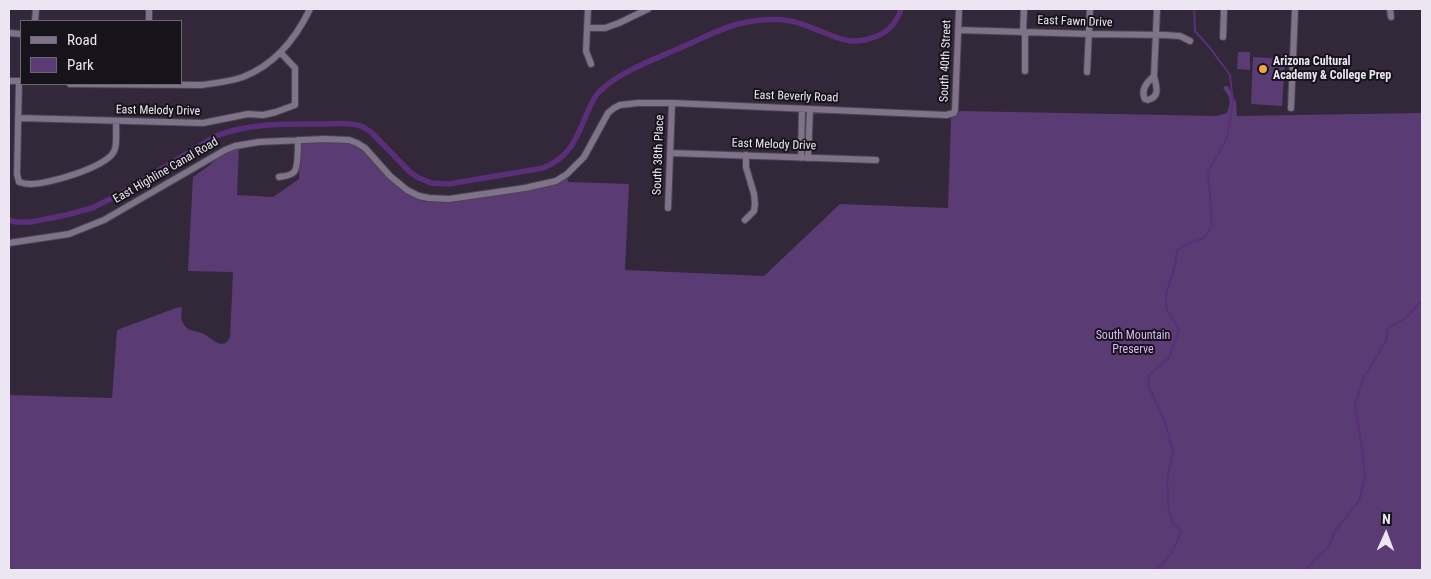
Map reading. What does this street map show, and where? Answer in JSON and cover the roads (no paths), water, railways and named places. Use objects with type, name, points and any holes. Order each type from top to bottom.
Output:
[{"type":"street","points":[[182,85],[222,83],[244,76],[264,65],[281,53],[305,20],[310,9]]},
{"type":"street","points":[[588,9],[586,51],[591,64]]},
{"type":"street","points":[[587,28],[605,28],[648,9]]},
{"type":"street","name":"South 40th Street","points":[[954,114],[959,9]]},
{"type":"street","points":[[1024,9],[1025,71]]},
{"type":"street","points":[[1088,72],[1090,9]]},
{"type":"street","points":[[1154,76],[1157,9]]},
{"type":"street","points":[[1223,37],[1224,9]]},
{"type":"street","points":[[1291,108],[1295,9]]},
{"type":"street","points":[[1390,9],[1390,17]]},
{"type":"street","name":"East Fawn Drive","points":[[958,30],[1180,36],[1190,40]]},
{"type":"street","name":"East Melody Drive","points":[[18,118],[203,124],[248,114],[262,115],[276,112],[295,105],[295,68],[281,53]]},
{"type":"street","points":[[9,81],[20,81],[17,174],[19,182],[28,184],[40,183],[89,170],[110,157],[115,149],[116,121]]},
{"type":"street","name":"East Beverly Road","points":[[638,103],[954,114]]},
{"type":"street","name":"East Highline Canal Road","points":[[9,243],[69,234],[104,220],[191,169],[235,146],[259,142],[342,139],[357,143],[365,148],[398,183],[419,196],[449,200],[525,188],[556,181],[567,174],[584,157],[608,113],[620,104],[638,103]]},
{"type":"street","name":"South 38th Place","points":[[668,208],[672,103]]},
{"type":"street","points":[[800,158],[802,108]]},
{"type":"street","points":[[808,158],[810,109]]},
{"type":"street","points":[[278,177],[294,173],[298,140]]},
{"type":"street","name":"East Melody Drive","points":[[670,153],[876,160]]},
{"type":"street","points":[[745,220],[754,211],[755,204],[746,167],[746,155]]},
{"type":"waterway","points":[[9,220],[31,222],[92,208],[116,196],[216,136],[254,126],[343,123],[359,125],[371,132],[410,172],[431,183],[449,184],[543,168],[567,152],[580,129],[591,103],[599,92],[617,78],[650,61],[724,29],[738,24],[757,21],[791,21],[840,39],[848,41],[864,40],[882,34],[895,21],[901,9]]},
{"type":"waterway","points":[[1155,570],[1165,562],[1177,543],[1181,531],[1173,523],[1169,512],[1167,480],[1173,451],[1165,422],[1149,387],[1148,376],[1169,358],[1179,330],[1166,308],[1166,294],[1175,265],[1177,250],[1189,243],[1204,238],[1212,225],[1208,172],[1227,138],[1233,102],[1230,75],[1195,31],[1194,9]]},
{"type":"waterway","points":[[1307,570],[1314,560],[1328,548],[1335,531],[1359,501],[1365,478],[1355,405],[1363,379],[1386,341],[1388,328],[1406,318],[1422,302]]},
{"type":"place","name":"Arizona Cultural Academy & College Prep","points":[[1263,69]]},
{"type":"park label","name":"South Mountain Preserve","points":[[1133,343]]}]
